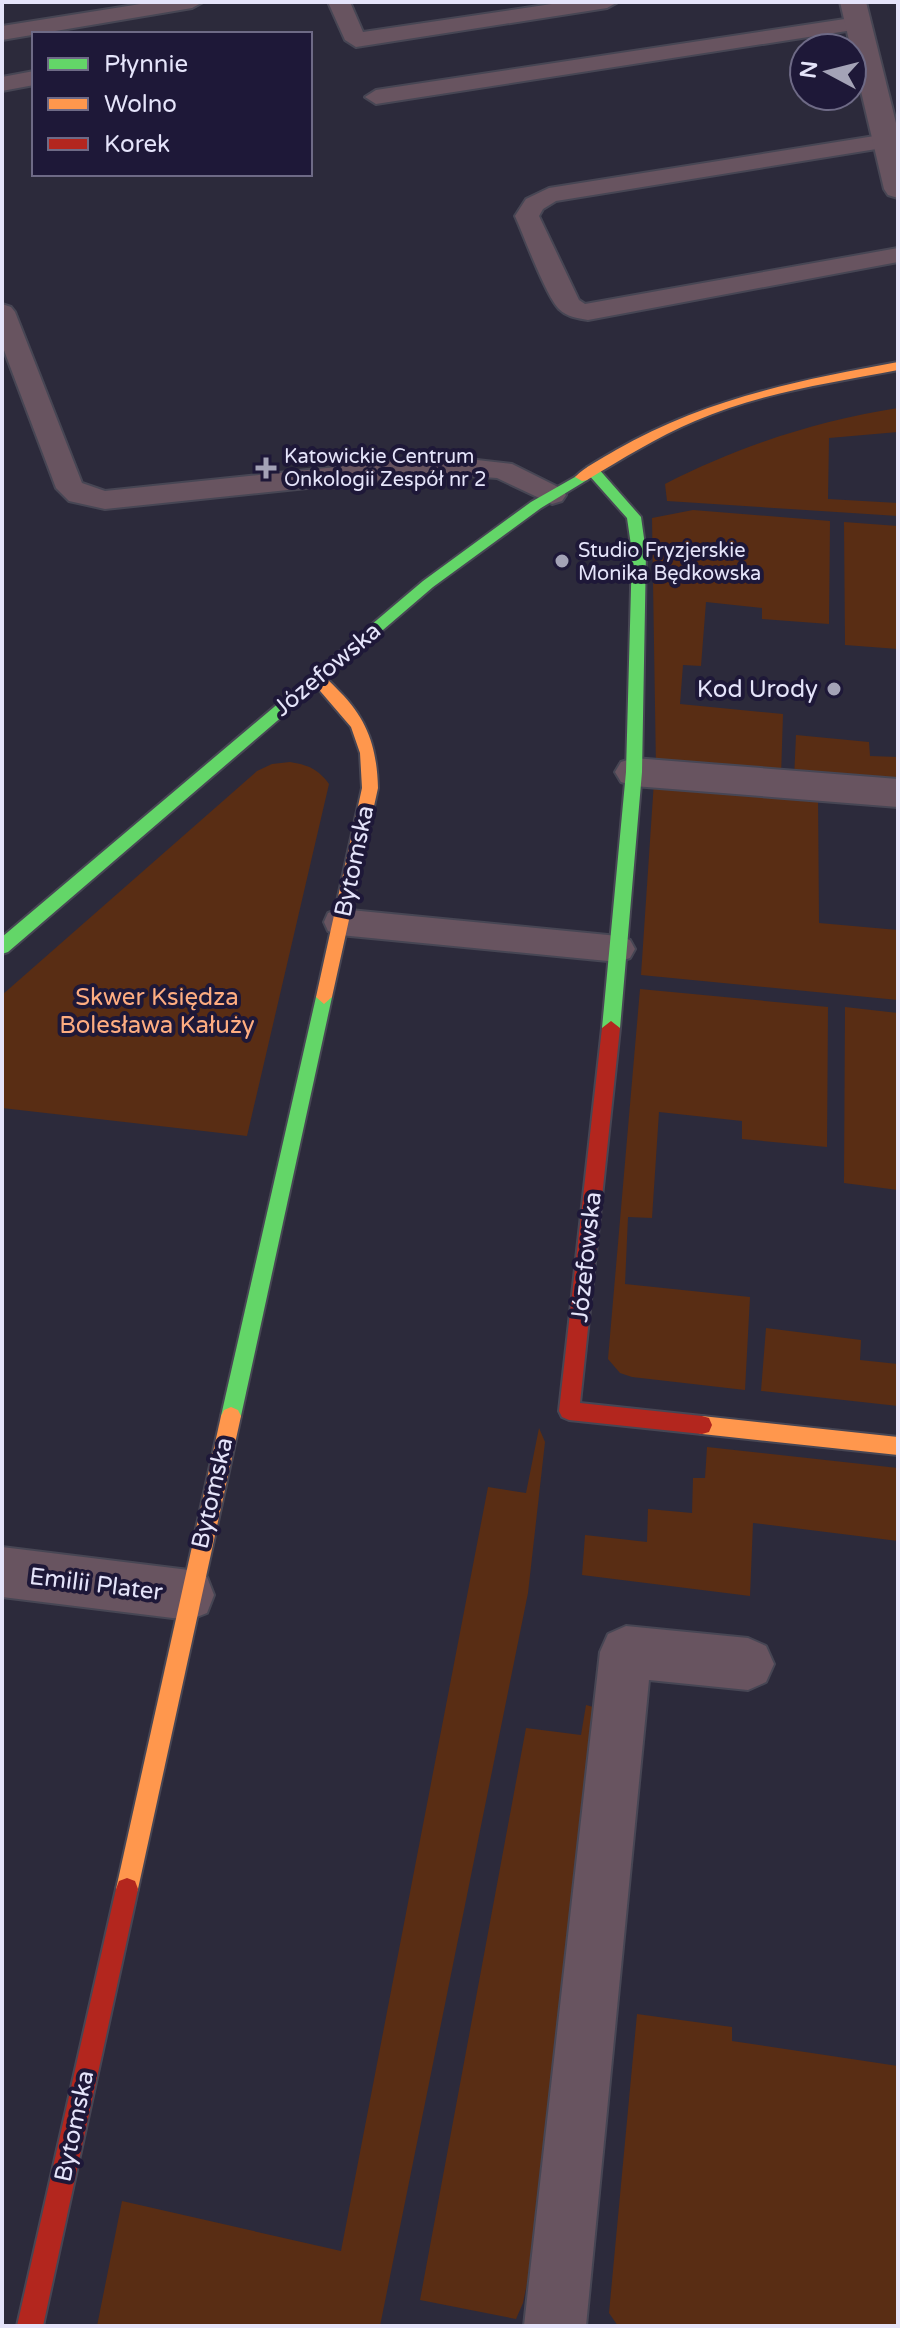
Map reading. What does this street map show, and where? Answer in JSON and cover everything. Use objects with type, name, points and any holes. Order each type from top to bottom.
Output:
[{"type":"street","points":[[856,12],[898,189]]},
{"type":"street","name":"Józefowska","points":[[2,947],[438,576],[552,495],[592,470],[705,412],[814,381],[898,366]]},
{"type":"street","name":"Józefowska","points":[[592,470],[634,517],[639,552],[634,772],[569,1411],[898,1446]]},
{"type":"street","name":"Bytomska","points":[[30,2326],[189,1595],[370,788],[371,756],[363,726],[316,678]]},
{"type":"street","points":[[634,772],[898,793]]},
{"type":"street","name":"Emilii Plater","points":[[2,1572],[189,1595]]},
{"type":"street","points":[[555,2326],[626,1652],[748,1664]]},
{"type":"lane","points":[[2,33],[192,2]]},
{"type":"lane","points":[[339,2],[356,40],[607,2]]},
{"type":"lane","points":[[376,97],[856,12]]},
{"type":"lane","points":[[2,84],[32,78]]},
{"type":"lane","points":[[887,141],[549,195],[534,204],[527,216],[568,304],[578,311],[588,312],[898,255]]},
{"type":"lane","points":[[2,312],[70,488],[79,495],[105,500],[418,466],[468,465],[502,470],[552,495]]},
{"type":"lane","points":[[340,922],[618,949]]},
{"type":"green space","points":[[898,408],[898,432],[829,438],[828,499],[898,503],[898,516],[667,501],[665,484],[721,458],[808,428]]},
{"type":"green space","points":[[693,510],[830,521],[829,624],[762,619],[762,608],[706,602],[701,666],[683,665],[680,704],[783,714],[781,777],[656,768],[652,518]]},
{"type":"green space","points":[[844,522],[898,526],[898,649],[845,645]]},
{"type":"green space","points":[[796,735],[869,742],[870,756],[898,757],[898,786],[794,779]]},
{"type":"green space","name":"Skwer Księdza Bolesława Kałuży","points":[[290,762],[312,768],[329,784],[247,1136],[2,1108],[2,995],[257,771],[272,764]]},
{"type":"green space","points":[[654,781],[818,795],[819,923],[898,930],[898,1000],[641,975]]},
{"type":"green space","points":[[640,989],[828,1007],[827,1147],[742,1139],[742,1121],[659,1112],[652,1218],[628,1217],[625,1284],[750,1297],[745,1390],[632,1377],[620,1373],[608,1359]]},
{"type":"green space","points":[[845,1007],[898,1013],[898,1190],[844,1183]]},
{"type":"green space","points":[[766,1328],[861,1340],[860,1360],[898,1364],[898,1406],[761,1391]]},
{"type":"green space","points":[[539,1428],[545,1442],[528,1593],[380,2326],[97,2326],[122,2201],[341,2251],[488,1487],[526,1493]]},
{"type":"green space","points":[[707,1447],[898,1468],[898,1541],[753,1523],[750,1596],[582,1575],[585,1535],[647,1542],[648,1509],[692,1513],[693,1478],[705,1478]]},
{"type":"green space","points":[[586,1705],[597,1708],[531,2264],[523,2303],[516,2319],[420,2300],[526,1728],[581,1735]]},
{"type":"green space","points":[[637,2014],[732,2027],[732,2041],[898,2066],[897,2326],[618,2326],[609,2313]]},
{"type":"traffic: fast","points":[[592,470],[634,517],[639,552],[634,772],[611,1028]]},
{"type":"traffic: fast","points":[[2,947],[428,584],[536,505],[582,477]]},
{"type":"traffic: fast","points":[[231,1416],[324,997]]},
{"type":"traffic: slow","points":[[582,477],[659,433],[707,411],[778,391],[898,366]]},
{"type":"traffic: slow","points":[[316,678],[351,714],[364,739],[370,769],[370,788],[324,997]]},
{"type":"traffic: slow","points":[[127,1889],[231,1416]]},
{"type":"traffic: slow","points":[[702,1425],[898,1446]]},
{"type":"traffic: jam","points":[[611,1028],[569,1411],[702,1425]]},
{"type":"traffic: jam","points":[[30,2326],[127,1889]]},
{"type":"place","name":"Katowickie Centrum Onkologii Zespół nr 2","points":[[266,468]]},
{"type":"place","name":"Studio Fryzjerskie Monika Będkowska","points":[[562,561]]},
{"type":"place","name":"Kod Urody","points":[[834,689]]}]
